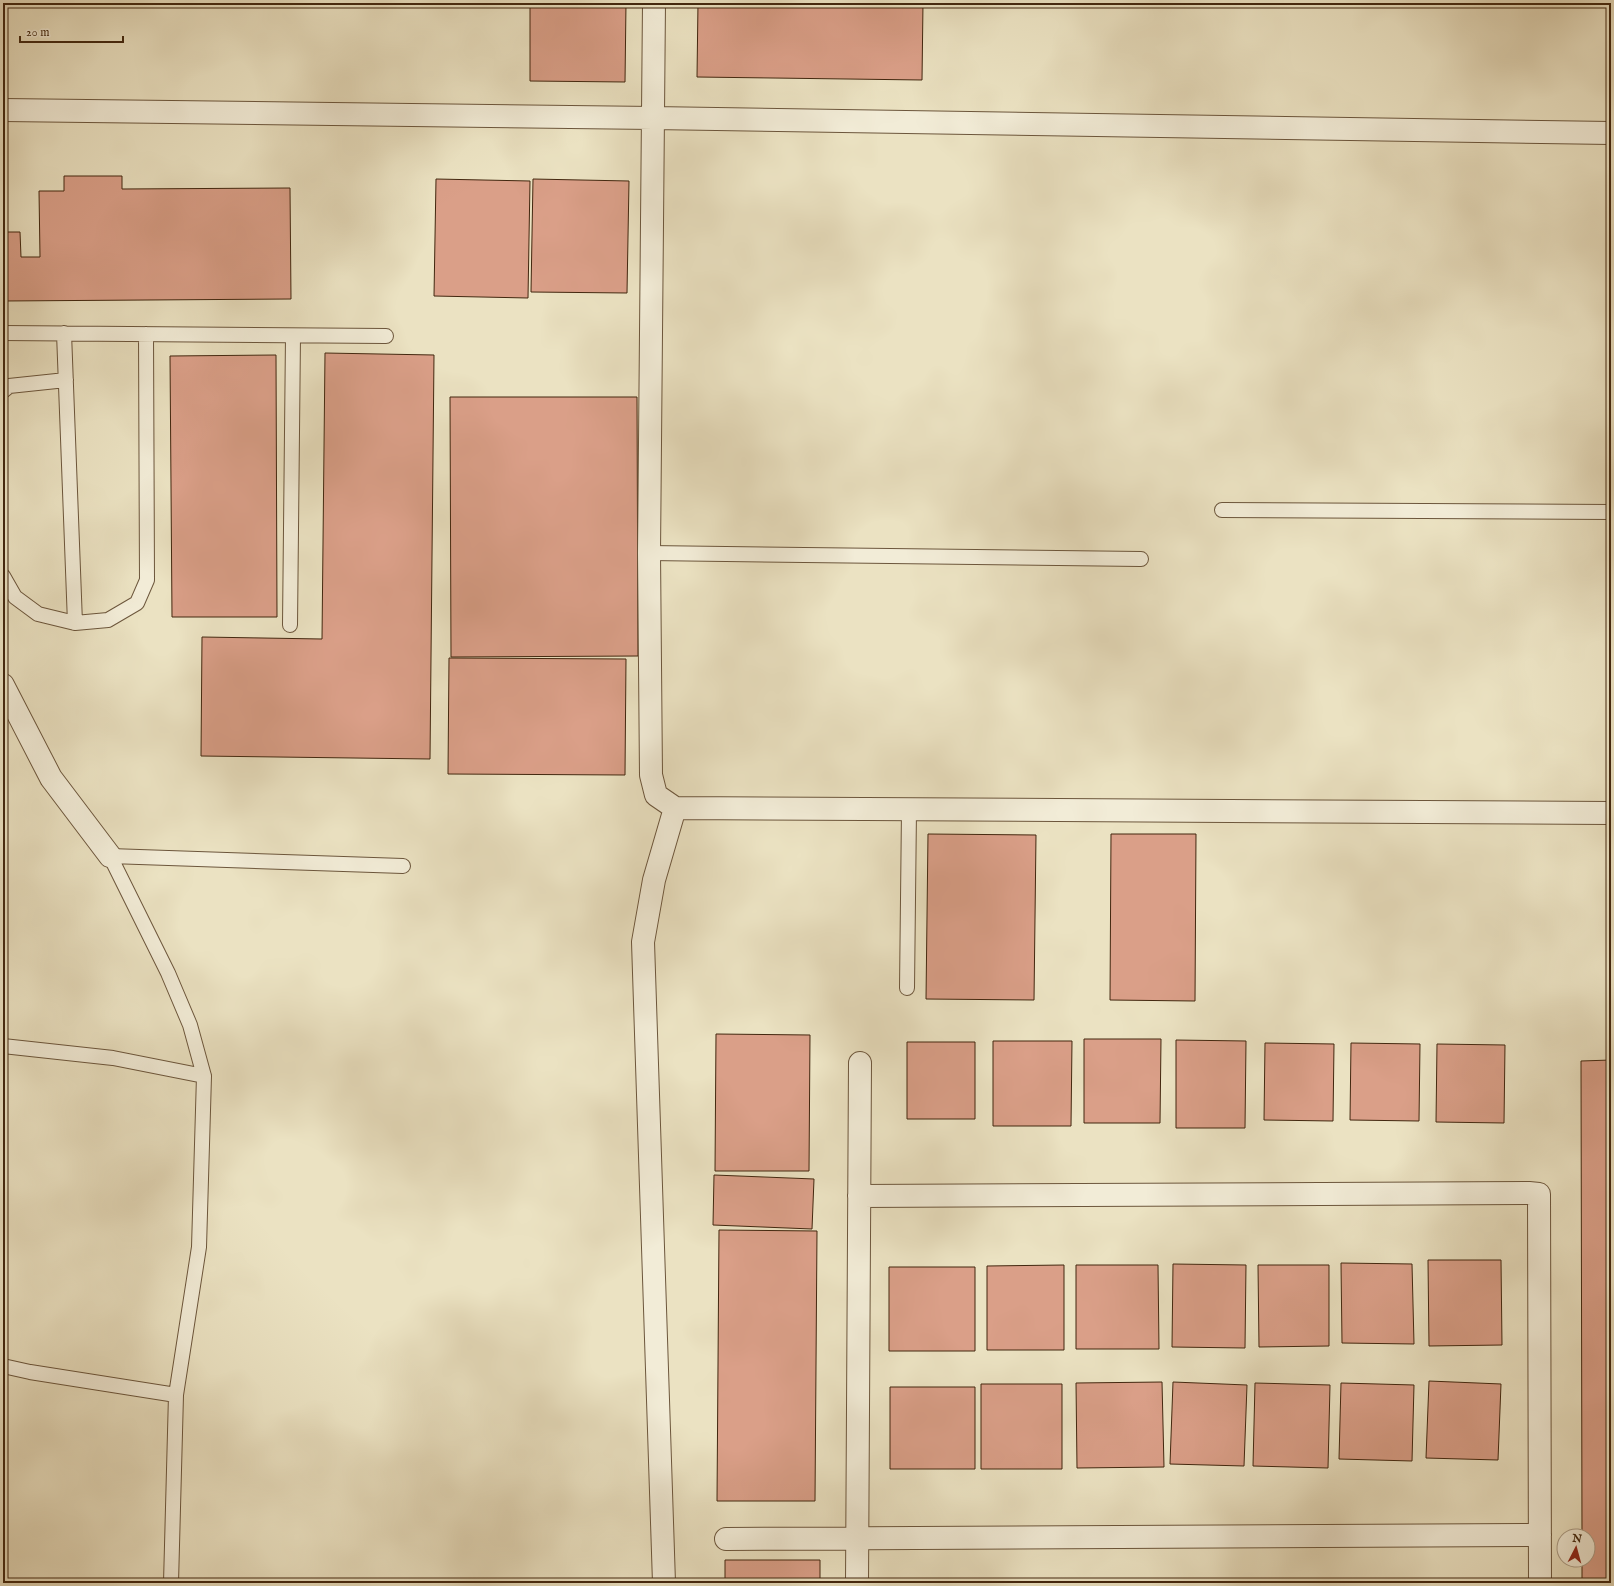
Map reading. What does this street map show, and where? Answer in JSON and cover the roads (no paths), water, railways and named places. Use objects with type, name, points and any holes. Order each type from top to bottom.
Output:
[{"type":"street","points":[[654,3],[649,553],[651,775],[656,795],[675,808],[1611,813]]},
{"type":"street","points":[[3,110],[653,118],[1611,133]]},
{"type":"street","points":[[3,685],[51,778],[110,856]]},
{"type":"street","points":[[664,1583],[643,942],[654,880],[675,808]]},
{"type":"street","points":[[857,1583],[860,1063]]},
{"type":"street","points":[[859,1196],[1539,1194],[1540,1583]]},
{"type":"street","points":[[726,1539],[1540,1535]]},
{"type":"lane","points":[[3,333],[386,336]]},
{"type":"lane","points":[[64,333],[74,623]]},
{"type":"lane","points":[[3,576],[15,597],[38,614],[74,623],[108,620],[138,603],[147,580],[146,334]]},
{"type":"lane","points":[[290,625],[293,336]]},
{"type":"lane","points":[[3,391],[9,386],[66,380]]},
{"type":"lane","points":[[1222,510],[1611,512]]},
{"type":"lane","points":[[649,553],[1141,559]]},
{"type":"lane","points":[[907,988],[909,810]]},
{"type":"lane","points":[[171,1583],[176,1395],[199,1247],[204,1076],[190,1025],[171,979],[110,856],[403,866]]},
{"type":"lane","points":[[3,1046],[113,1058],[204,1076]]},
{"type":"lane","points":[[3,1366],[30,1372],[176,1395]]}]
